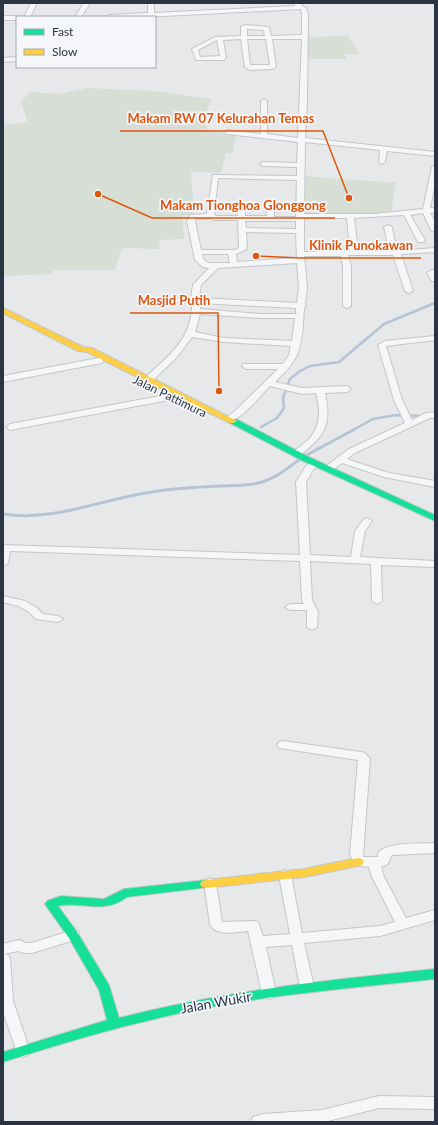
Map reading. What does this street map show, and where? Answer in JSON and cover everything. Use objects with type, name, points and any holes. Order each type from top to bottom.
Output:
[{"type":"main road","name":"Jalan Pattimura","points":[[3,310],[81,349],[99,361],[171,397],[256,436],[262,437]]},
{"type":"main road","name":"Jalan Pattimura","points":[[81,349],[89,350],[148,380],[233,416],[262,437],[300,456],[316,463],[339,463],[435,518]]},
{"type":"main road","points":[[114,1023],[105,989],[73,935],[51,904],[53,902],[104,903],[113,901],[124,893],[316,872],[358,862]]},
{"type":"main road","name":"Jalan Wukir","points":[[3,1057],[114,1023],[187,1006],[307,987],[435,974]]},
{"type":"street","points":[[28,16],[34,3]]},
{"type":"street","points":[[79,16],[87,3]]},
{"type":"street","points":[[151,3],[151,15]]},
{"type":"street","points":[[225,3],[227,11]]},
{"type":"street","points":[[246,3],[250,10]]},
{"type":"street","points":[[130,16],[191,10],[250,10],[299,5],[303,8],[305,14],[304,102],[300,165],[300,257],[303,287],[302,306],[296,344],[293,355],[285,367],[233,416]]},
{"type":"street","points":[[3,18],[16,18]]},
{"type":"street","points":[[244,27],[266,28],[269,37],[273,67],[250,68],[247,66],[244,37],[244,27]]},
{"type":"street","points":[[220,38],[222,58],[198,59],[196,49],[220,38],[305,37]]},
{"type":"street","points":[[3,60],[16,59]]},
{"type":"street","points":[[264,101],[264,137]]},
{"type":"street","points":[[227,132],[435,154]]},
{"type":"street","points":[[382,162],[384,149]]},
{"type":"street","points":[[263,164],[300,165]]},
{"type":"street","points":[[435,167],[426,211],[435,230]]},
{"type":"street","points":[[210,216],[214,176],[300,178]]},
{"type":"street","points":[[270,202],[271,219]]},
{"type":"street","points":[[197,252],[234,252],[243,249],[241,204]]},
{"type":"street","points":[[435,210],[379,216],[350,217],[271,219],[210,216],[192,218],[197,252],[201,263],[206,265],[234,265],[354,252],[413,252],[435,250]]},
{"type":"street","points":[[406,213],[421,240]]},
{"type":"street","points":[[350,217],[354,252]]},
{"type":"street","points":[[388,227],[394,251],[409,291]]},
{"type":"street","points":[[242,230],[300,231]]},
{"type":"street","points":[[234,252],[231,254],[234,265]]},
{"type":"street","points":[[344,253],[348,277],[347,306]]},
{"type":"street","points":[[148,380],[173,355],[190,334],[197,311],[197,287],[209,270],[216,266]]},
{"type":"street","points":[[435,272],[431,273],[435,279]]},
{"type":"street","points":[[144,301],[197,300],[302,306]]},
{"type":"street","points":[[197,311],[260,316],[300,316]]},
{"type":"street","points":[[190,334],[224,340],[296,344]]},
{"type":"street","points":[[407,418],[398,400],[382,345],[385,343],[435,338]]},
{"type":"street","points":[[3,379],[99,361]]},
{"type":"street","points":[[246,366],[285,367]]},
{"type":"street","points":[[269,383],[289,389],[347,389]]},
{"type":"street","points":[[300,456],[317,436],[323,426],[325,408],[320,390]]},
{"type":"street","points":[[10,427],[171,397]]},
{"type":"street","points":[[339,463],[352,452],[407,418],[429,416]]},
{"type":"street","points":[[312,627],[313,616],[306,600],[301,481],[309,468],[316,463]]},
{"type":"street","points":[[339,463],[409,480],[435,484]]},
{"type":"street","points":[[355,560],[360,531],[367,521]]},
{"type":"street","points":[[3,562],[5,548],[435,564]]},
{"type":"street","points":[[376,561],[377,601]]},
{"type":"street","points":[[3,599],[21,603],[33,610],[40,617],[58,619]]},
{"type":"street","points":[[290,607],[310,607]]},
{"type":"street","points":[[283,745],[351,754],[361,756],[364,759],[356,854],[358,862],[374,863],[384,861],[384,854],[390,850],[435,848]]},
{"type":"street","points":[[374,863],[378,877],[403,925]]},
{"type":"street","points":[[285,875],[307,987]]},
{"type":"street","points":[[210,883],[216,924],[219,927],[253,926],[269,993]]},
{"type":"street","points":[[258,942],[380,931],[435,915]]},
{"type":"street","points":[[3,949],[19,945],[24,948],[32,948],[73,935]]},
{"type":"street","points":[[3,959],[6,1001],[23,1050]]},
{"type":"street","points":[[258,1122],[263,1120],[322,1116],[379,1102],[435,1103]]},
{"type":"shaded area","points":[[348,36],[360,54],[345,54],[346,59],[308,59],[307,37]]},
{"type":"shaded area","points":[[87,88],[153,91],[211,99],[205,116],[207,131],[236,135],[233,153],[226,153],[221,173],[191,172],[194,215],[182,216],[184,239],[160,240],[159,249],[122,248],[115,270],[54,270],[52,274],[5,276],[3,278],[3,125],[27,121],[21,101],[31,92],[60,94]]},
{"type":"shaded area","points":[[303,176],[396,183],[391,213],[305,214]]},
{"type":"waterway","points":[[261,427],[277,418],[284,408],[283,398],[290,379],[300,371],[310,366],[339,362],[384,324],[435,303]]},
{"type":"waterway","points":[[353,430],[373,419],[396,415],[423,416]]},
{"type":"waterway","points":[[305,456],[355,429]]},
{"type":"waterway","points":[[3,514],[22,516],[41,515],[78,509],[133,495],[187,488],[254,484],[275,476],[300,459]]},
{"type":"traffic: fast","points":[[233,421],[306,459],[435,518]]},
{"type":"traffic: fast","points":[[114,1023],[105,989],[73,935],[51,904],[69,900],[104,903],[115,900],[124,893],[206,884]]},
{"type":"traffic: fast","points":[[3,1057],[109,1025],[189,1006],[243,996],[435,974]]},
{"type":"traffic: slow","points":[[3,310],[81,349],[89,350],[233,421]]},
{"type":"traffic: slow","points":[[206,884],[304,873],[358,862]]},
{"type":"place","name":"Makam Tionghoa Glonggong","points":[[98,194]]},
{"type":"place","name":"Makam RW 07 Kelurahan Temas","points":[[349,198]]},
{"type":"place","name":"Klinik Punokawan","points":[[256,256]]},
{"type":"place","name":"Masjid Putih","points":[[219,391]]}]
